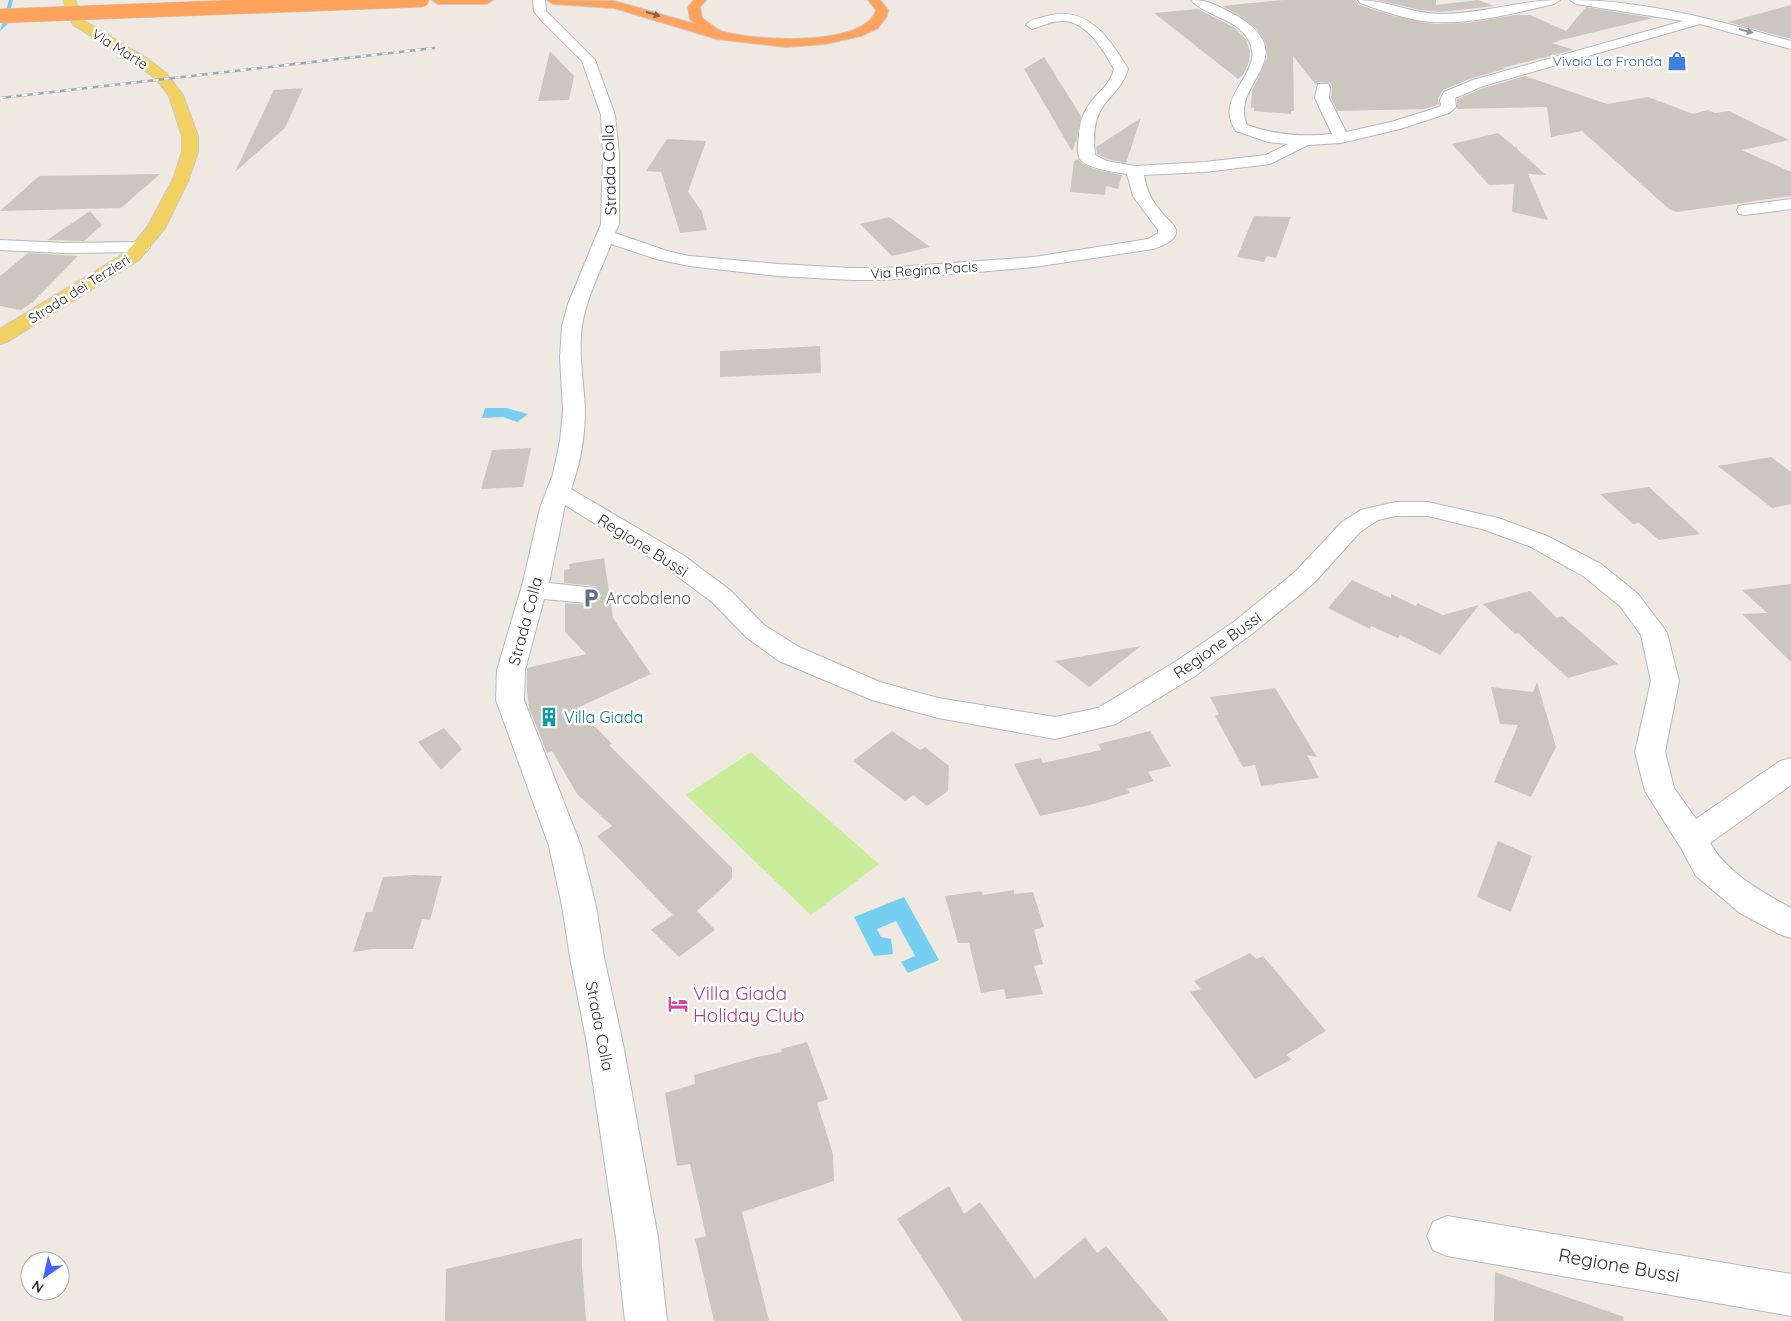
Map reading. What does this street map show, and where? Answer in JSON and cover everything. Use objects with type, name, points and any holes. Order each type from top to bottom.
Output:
[{"type":"highway","points":[[0,10],[292,0]]},
{"type":"highway","points":[[0,16],[422,0]]},
{"type":"highway","points":[[438,0],[487,0]]},
{"type":"highway","points":[[700,0],[694,7],[696,19],[717,35]]},
{"type":"highway","points":[[544,2],[619,5],[738,40],[780,43],[830,40],[852,35],[877,22],[882,10],[874,0]]},
{"type":"main road","name":"Via Marte","points":[[69,0],[77,22],[154,69],[176,95]]},
{"type":"main road","name":"Strada dei Terzieri","points":[[0,338],[121,266],[133,256],[156,228],[181,179],[190,152],[190,136],[176,95]]},
{"type":"street","points":[[1197,0],[1241,26],[1253,35],[1257,42],[1260,55],[1257,68],[1241,95],[1236,109],[1236,118],[1241,128],[1268,137],[1306,141],[1341,138],[1395,126],[1444,110],[1449,107],[1447,100],[1449,94],[1478,83],[1700,20]]},
{"type":"street","points":[[1364,0],[1412,15],[1436,18],[1466,16],[1554,0]]},
{"type":"street","points":[[1576,0],[1700,20],[1791,45]]},
{"type":"street","name":"Strada Colla","points":[[544,2],[540,11],[588,60],[608,115],[611,154],[611,208],[610,224],[578,304],[572,326],[570,357],[574,411],[565,474],[552,508],[534,590],[511,670],[510,700],[565,846],[579,906],[587,957],[605,1044],[636,1238],[646,1321]]},
{"type":"street","points":[[1032,25],[1065,17],[1080,7]]},
{"type":"street","points":[[1065,17],[1083,24],[1094,32],[1121,69],[1120,78],[1097,103],[1091,116],[1085,132],[1087,157],[1103,165],[1135,171],[1205,167],[1270,159],[1306,141]]},
{"type":"street","points":[[1324,88],[1322,98],[1341,138]]},
{"type":"street","name":"Via Regina Pacis","points":[[606,236],[662,255],[689,261],[778,270],[882,274],[1034,262],[1153,244],[1167,235],[1167,229],[1141,199],[1136,185],[1135,171]]},
{"type":"street","points":[[1745,210],[1791,204]]},
{"type":"street","points":[[0,245],[64,248],[141,247]]},
{"type":"street","name":"Regione Bussi","points":[[558,491],[674,561],[721,596],[755,631],[789,654],[872,690],[938,708],[1055,728],[1106,717],[1185,669],[1244,627],[1304,578],[1351,527],[1370,515],[1395,509],[1428,509],[1489,523],[1538,541],[1592,570],[1629,600],[1654,633],[1665,681],[1650,752],[1660,790],[1692,839],[1707,867],[1752,903],[1791,924]]},
{"type":"street","points":[[534,590],[587,594]]},
{"type":"street","points":[[1692,839],[1791,769]]},
{"type":"street","name":"Regione Bussi","points":[[1447,1236],[1791,1295]]},
{"type":"green space","points":[[751,752],[879,864],[811,915],[686,795]]},
{"type":"water","points":[[485,408],[506,408],[528,414],[517,422],[503,417],[482,418]]},
{"type":"water","points":[[904,897],[939,960],[908,973],[901,962],[915,956],[896,921],[877,929],[881,937],[891,939],[893,954],[874,956],[854,917]]},
{"type":"building","points":[[1283,0],[1356,0],[1359,5],[1394,16],[1433,24],[1468,23],[1515,15],[1530,15],[1566,31],[1586,7],[1653,18],[1557,41],[1559,41],[1552,43],[1574,50],[1502,68],[1505,69],[1472,78],[1443,90],[1438,99],[1439,104],[1425,109],[1337,111],[1331,98],[1332,87],[1330,83],[1318,82],[1316,85],[1293,56],[1294,111],[1291,111],[1291,114],[1254,111],[1254,108],[1251,107],[1252,91],[1267,58],[1266,44],[1257,29],[1222,6]]},
{"type":"building","points":[[1377,0],[1436,0],[1436,5],[1478,0],[1494,6],[1441,12],[1420,10]]},
{"type":"building","points":[[1791,5],[1791,39],[1728,22]]},
{"type":"building","points":[[1198,9],[1235,28],[1246,40],[1250,51],[1249,62],[1243,75],[1238,79],[1154,13]]},
{"type":"building","points":[[550,51],[574,76],[569,100],[538,101]]},
{"type":"building","points":[[1044,57],[1081,116],[1077,139],[1072,151],[1024,69]]},
{"type":"building","points":[[1525,76],[1607,104],[1648,97],[1693,114],[1708,110],[1715,113],[1729,111],[1789,140],[1742,150],[1791,172],[1791,196],[1676,212],[1669,209],[1582,131],[1551,137],[1547,107],[1457,109],[1457,99],[1484,88]]},
{"type":"building","points":[[303,88],[285,128],[235,172],[274,90]]},
{"type":"building","points":[[1141,118],[1126,163],[1108,159],[1097,154],[1096,147]]},
{"type":"building","points":[[1498,133],[1516,148],[1516,146],[1546,175],[1528,174],[1548,220],[1512,212],[1514,184],[1489,185],[1452,144]]},
{"type":"building","points":[[667,139],[706,141],[688,192],[702,212],[707,230],[680,233],[661,172],[646,171]]},
{"type":"building","points":[[1078,159],[1083,164],[1094,169],[1122,175],[1118,189],[1106,186],[1105,195],[1070,192],[1074,161]]},
{"type":"building","points":[[160,174],[121,208],[0,211],[39,176]]},
{"type":"building","points":[[90,211],[102,225],[84,241],[47,240]]},
{"type":"building","points":[[1254,216],[1291,217],[1276,258],[1267,256],[1264,262],[1237,257]]},
{"type":"building","points":[[889,217],[930,247],[892,256],[860,224]]},
{"type":"building","points":[[28,253],[78,256],[32,303],[21,310],[0,306],[0,276]]},
{"type":"building","points":[[820,346],[821,373],[720,377],[720,351]]},
{"type":"building","points":[[531,448],[523,487],[481,489],[492,450]]},
{"type":"building","points":[[1771,457],[1791,472],[1791,504],[1772,508],[1718,466]]},
{"type":"building","points":[[1649,487],[1700,534],[1659,540],[1639,523],[1633,524],[1600,494]]},
{"type":"building","points":[[604,558],[613,618],[651,674],[577,708],[612,744],[609,745],[732,868],[732,879],[697,911],[715,930],[679,957],[651,930],[673,915],[597,836],[612,826],[577,794],[552,751],[547,753],[529,708],[527,668],[586,654],[565,632],[565,603],[588,605],[597,602],[602,595],[596,586],[564,583],[564,570],[570,569],[569,564]]},
{"type":"building","points":[[1352,580],[1391,598],[1391,594],[1416,606],[1417,603],[1443,615],[1479,605],[1440,655],[1400,635],[1398,638],[1371,626],[1370,629],[1328,608]]},
{"type":"building","points":[[1791,584],[1791,662],[1742,614],[1767,613],[1742,590]]},
{"type":"building","points":[[1530,591],[1557,618],[1562,616],[1618,664],[1568,678],[1518,633],[1515,634],[1483,604]]},
{"type":"building","points":[[1141,646],[1089,687],[1055,661]]},
{"type":"building","points":[[1537,682],[1556,747],[1531,797],[1494,782],[1518,725],[1500,724],[1491,687],[1533,692]]},
{"type":"building","points":[[1275,688],[1317,757],[1307,755],[1319,778],[1261,786],[1255,765],[1243,767],[1215,716],[1219,714],[1210,697]]},
{"type":"building","points":[[444,728],[462,749],[441,770],[418,742]]},
{"type":"building","points":[[892,731],[920,750],[925,747],[949,766],[948,791],[927,806],[913,795],[905,801],[853,761]]},
{"type":"building","points":[[1150,731],[1171,766],[1148,772],[1154,781],[1127,789],[1130,793],[1090,805],[1040,816],[1014,764],[1041,758],[1043,763],[1101,750],[1098,744]]},
{"type":"building","points":[[1498,841],[1532,856],[1511,912],[1477,897]]},
{"type":"building","points":[[442,876],[430,920],[422,919],[413,949],[373,949],[353,952],[366,912],[372,912],[383,877]]},
{"type":"building","points":[[1014,890],[1014,894],[1033,892],[1044,927],[1034,930],[1043,964],[1034,966],[1043,994],[1006,999],[1004,989],[981,993],[969,943],[958,943],[945,896],[981,891],[983,895]]},
{"type":"building","points":[[1250,953],[1257,959],[1263,956],[1326,1031],[1286,1055],[1292,1059],[1255,1079],[1190,992],[1201,989],[1194,981]]},
{"type":"building","points":[[807,1042],[828,1099],[817,1103],[833,1154],[834,1181],[742,1212],[769,1321],[714,1321],[695,1239],[706,1236],[690,1164],[677,1166],[665,1093],[695,1084],[694,1075],[782,1052],[781,1049]]},
{"type":"building","points":[[949,1186],[964,1214],[980,1202],[1035,1279],[1085,1237],[1097,1253],[1106,1246],[1169,1321],[963,1321],[897,1219]]},
{"type":"building","points":[[582,1238],[586,1321],[445,1321],[446,1269]]},
{"type":"building","points":[[1495,1272],[1624,1317],[1623,1321],[1494,1321]]},
{"type":"waterway","points":[[0,30],[5,25],[11,0]]},
{"type":"railway","points":[[0,98],[434,48]]},
{"type":"place","name":"Vivaio La Fronda","points":[[1677,61]]},
{"type":"place","name":"Arcobaleno","points":[[591,598]]},
{"type":"place","name":"Villa Giada","points":[[549,717]]},
{"type":"place","name":"Villa Giada Holiday Club","points":[[678,1004]]}]
